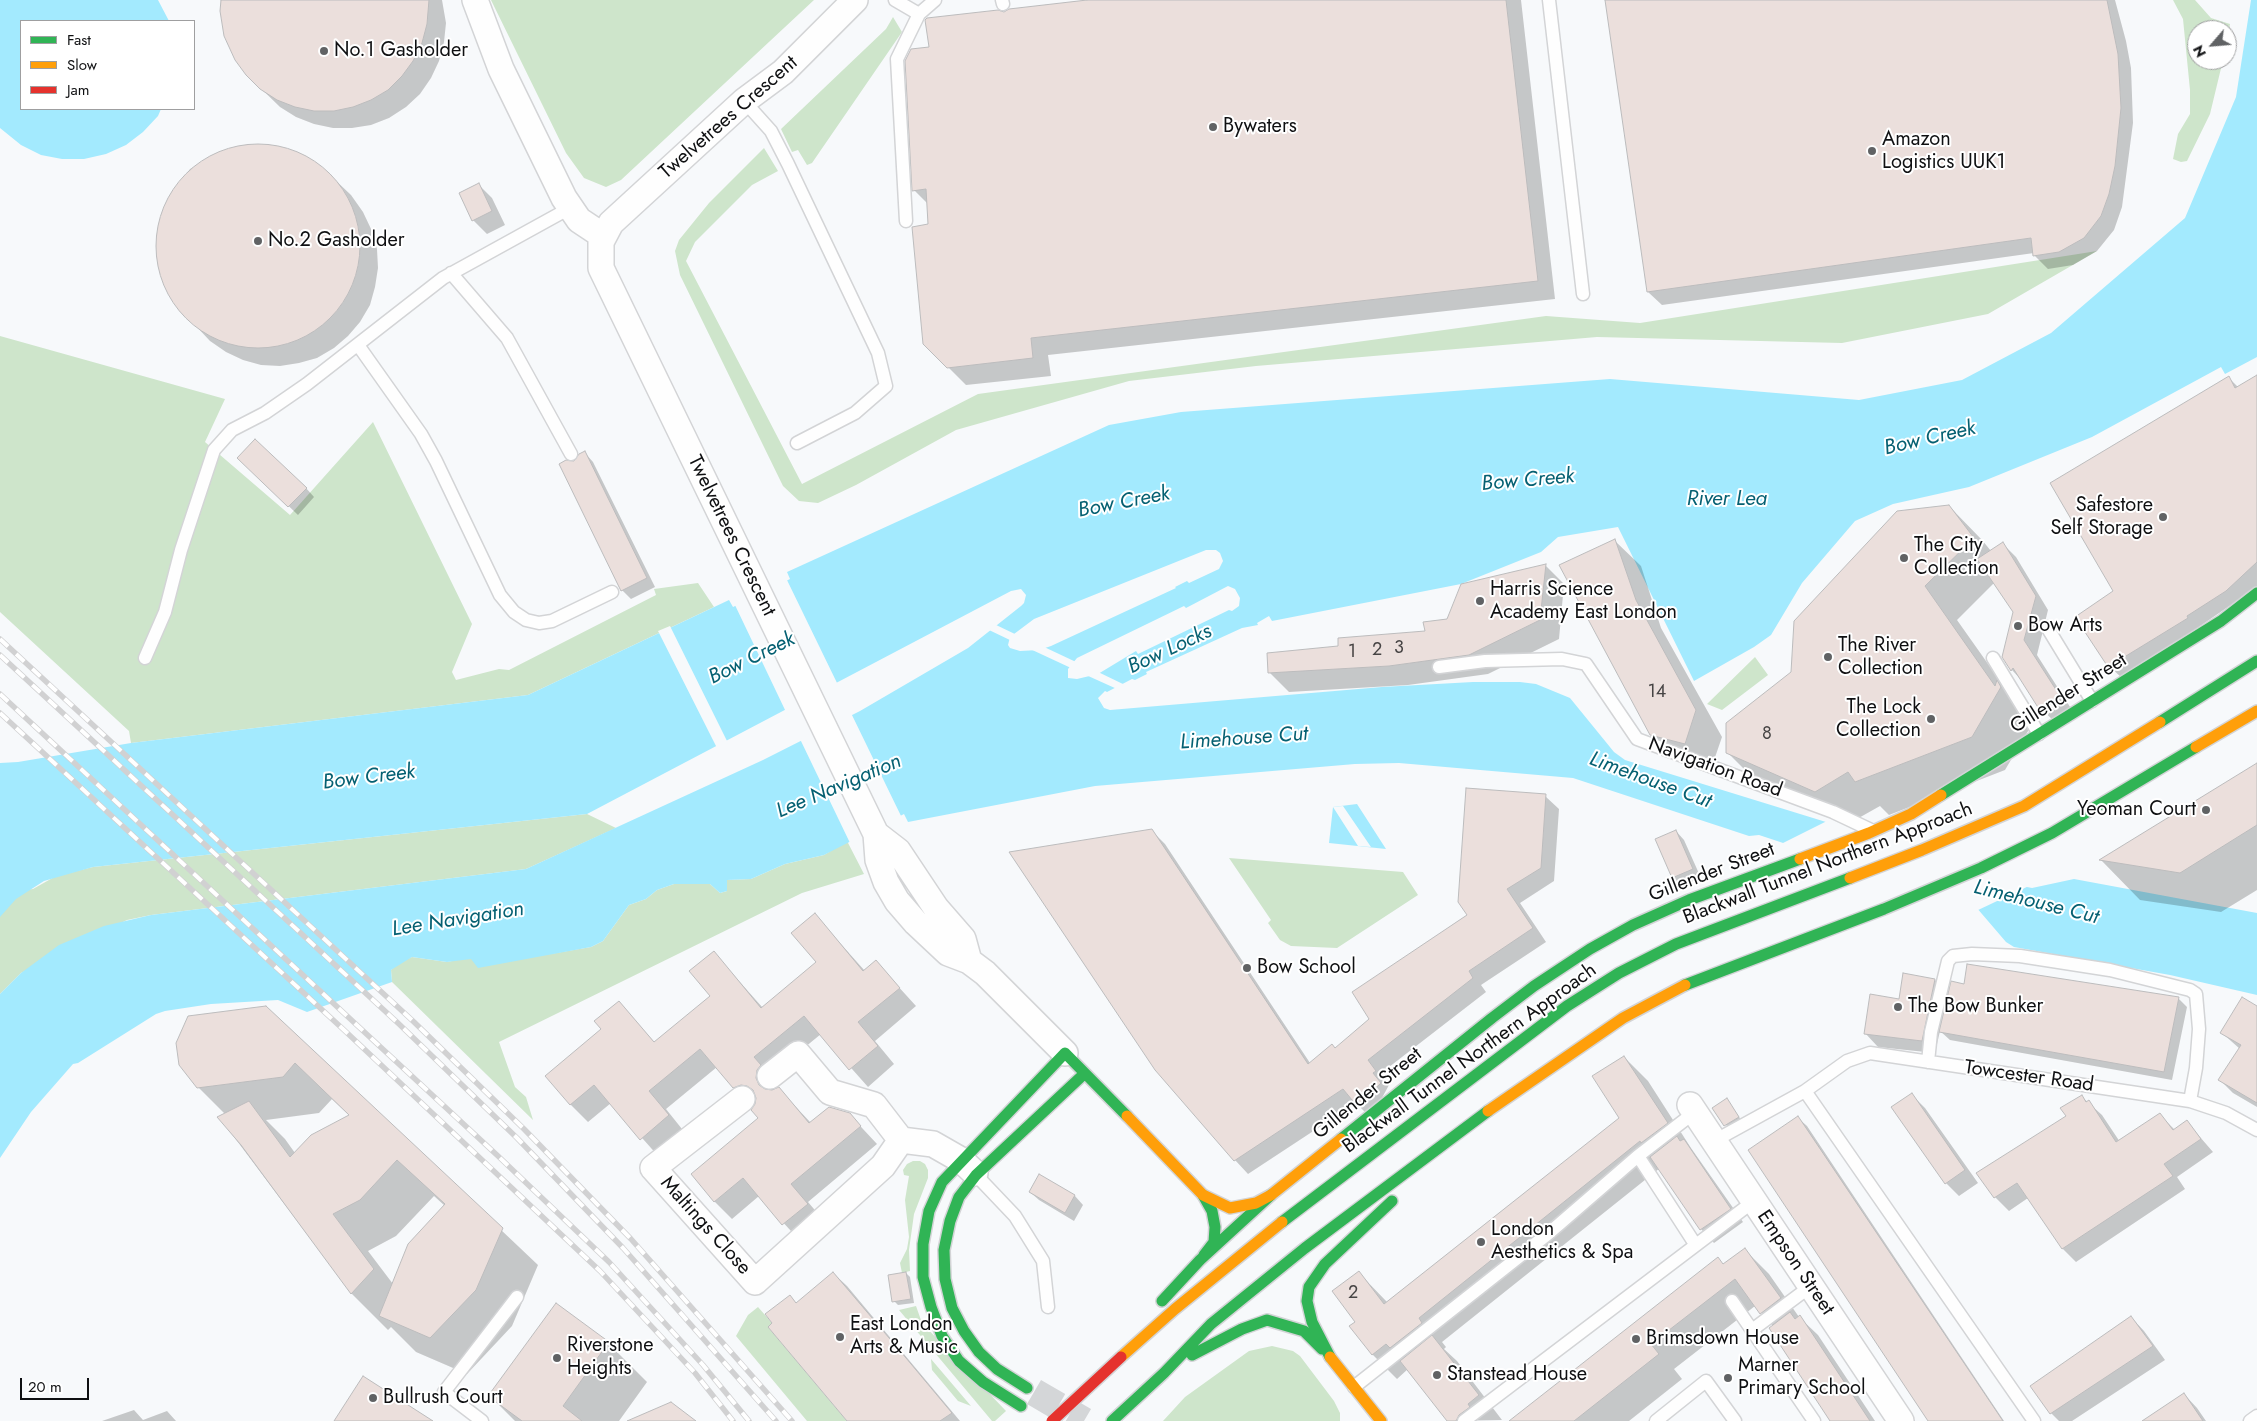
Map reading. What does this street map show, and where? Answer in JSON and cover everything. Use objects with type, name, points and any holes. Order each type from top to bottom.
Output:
[{"type":"main road","name":"Gillender Street","points":[[1203,1195],[1230,1208],[1256,1203],[1271,1195],[1492,1018],[1534,986],[1590,949],[1633,925],[1689,900],[1871,832],[1911,814],[2221,621],[2257,593]]},
{"type":"main road","name":"Blackwall Tunnel Northern Approach","points":[[1052,1421],[1121,1357],[1238,1256],[1567,1006],[1619,973],[1676,944],[1922,850],[2024,806],[2257,662]]},
{"type":"main road","points":[[1112,1421],[1164,1373],[1210,1324],[1361,1205],[1518,1090],[1623,1018],[1682,986],[1734,964],[1884,909],[1981,868],[2052,833],[2257,711]]},
{"type":"main road","points":[[1034,1392],[997,1369],[979,1352],[964,1331],[952,1308],[945,1279],[944,1250],[950,1221],[969,1167],[1065,1053]]},
{"type":"main road","name":"Twelvetrees Crescent","points":[[1065,1053],[1203,1195]]},
{"type":"main road","points":[[1021,1406],[983,1382],[959,1361],[942,1336],[931,1307],[923,1277],[923,1244],[929,1211],[942,1182],[969,1167],[1084,1074]]},
{"type":"main road","points":[[1330,1357],[1312,1322],[1307,1301],[1309,1287],[1325,1264],[1464,1131]]},
{"type":"main road","points":[[1121,1357],[1149,1316],[1214,1242],[1215,1227],[1212,1211],[1203,1195]]},
{"type":"main road","points":[[1200,1260],[1271,1195]]},
{"type":"main road","points":[[1164,1373],[1206,1346],[1242,1329],[1267,1320],[1304,1331],[1330,1357],[1380,1421]]},
{"type":"street","points":[[475,0],[501,69],[570,208],[579,220],[603,236]]},
{"type":"street","name":"Twelvetrees Crescent","points":[[855,0],[783,72],[744,102],[623,212],[603,236],[599,255],[604,277],[888,856],[886,882],[897,901],[916,923],[948,953],[970,960],[985,973],[1065,1053]]},
{"type":"street","points":[[770,1076],[798,1054],[830,1092],[874,1105],[901,1140],[934,1144],[969,1167]]},
{"type":"street","name":"Maltings Close","points":[[742,1098],[653,1168],[755,1282],[883,1166],[901,1140]]},
{"type":"street","name":"Empson Street","points":[[1692,1109],[1901,1421]]},
{"type":"lane","points":[[895,0],[919,14]]},
{"type":"lane","points":[[906,221],[897,59],[919,14],[935,0]]},
{"type":"lane","points":[[1549,0],[1583,294]]},
{"type":"lane","points":[[744,102],[770,131],[788,164],[878,353],[886,386],[856,413],[797,443]]},
{"type":"lane","points":[[144,658],[166,612],[181,550],[214,450],[232,430],[265,412],[308,384],[451,273],[570,208]]},
{"type":"lane","points":[[451,273],[507,338],[571,454]]},
{"type":"lane","points":[[358,345],[421,434],[436,461],[500,595],[514,612],[526,620],[539,623],[552,621],[612,592]]},
{"type":"lane","points":[[2047,627],[2092,701]]},
{"type":"lane","points":[[1993,658],[2038,734]]},
{"type":"lane","name":"Navigation Road","points":[[1439,667],[1485,661],[1562,659],[1586,664],[1637,739],[1834,812],[1871,832]]},
{"type":"lane","points":[[1928,1062],[1932,1032],[1948,961],[1953,956],[1972,954],[2020,956],[2110,970],[2190,990],[2196,994],[2199,1029],[2196,1068],[2190,1101]]},
{"type":"lane","name":"Towcester Road","points":[[1714,1141],[1805,1091],[1847,1061],[1870,1053],[2190,1101],[2226,1113],[2257,1130]]},
{"type":"lane","points":[[1805,1091],[2034,1421]]},
{"type":"lane","points":[[1354,1387],[1549,1233],[1692,1109]]},
{"type":"lane","points":[[1638,1156],[1695,1244]]},
{"type":"lane","points":[[969,1167],[1015,1216],[1043,1261],[1048,1307]]},
{"type":"lane","points":[[1464,1421],[1754,1201]]},
{"type":"lane","points":[[1752,1330],[1811,1286]]},
{"type":"lane","points":[[482,1421],[444,1392],[517,1297]]},
{"type":"lane","points":[[1732,1301],[1814,1421]]},
{"type":"lane","points":[[1656,1421],[1706,1381],[1735,1421]]},
{"type":"lane","points":[[2250,1421],[2257,1416]]},
{"type":"green space","points":[[491,0],[814,0],[621,180],[606,187],[584,178],[566,153]]},
{"type":"green space","points":[[2173,0],[2195,0],[2211,18],[2217,20],[2187,20],[2187,60],[2183,19]]},
{"type":"green space","points":[[893,17],[902,32],[812,163],[807,165],[798,150],[792,152],[781,129],[886,29]]},
{"type":"green space","points":[[2188,70],[2221,70],[2210,114],[2187,161],[2181,162],[2173,159],[2178,134],[2190,114]]},
{"type":"green space","points":[[764,148],[778,171],[752,185],[695,242],[686,261],[802,484],[978,394],[1546,316],[1640,323],[2097,251],[1988,314],[1842,343],[1597,337],[1256,366],[1129,381],[956,430],[856,485],[818,503],[799,501],[783,486],[680,275],[675,251],[679,240],[709,203]]},
{"type":"green space","points":[[0,336],[225,399],[205,442],[290,515],[373,422],[472,624],[452,672],[456,680],[499,669],[509,670],[656,595],[654,589],[698,583],[714,607],[528,695],[131,743],[129,731],[0,612]]},
{"type":"green space","points":[[1755,657],[1768,675],[1722,710],[1707,704]]},
{"type":"green space","points":[[587,814],[616,828],[526,869],[151,915],[127,920],[21,973],[0,994],[0,892],[33,889],[56,876],[93,867]]},
{"type":"green space","points":[[847,841],[864,874],[802,893],[499,1042],[515,1087],[526,1097],[533,1120],[392,982],[391,970],[400,962],[412,957],[447,962],[462,959],[538,956],[591,947],[603,941],[629,905],[646,899],[657,890],[674,884],[710,884],[720,893],[727,891],[726,880],[751,879],[785,864],[824,855]]},
{"type":"green space","points":[[1229,858],[1403,872],[1418,895],[1337,948],[1291,946],[1280,940],[1268,923],[1271,920]]},
{"type":"green space","points":[[913,1161],[920,1161],[925,1164],[928,1170],[928,1178],[914,1214],[909,1250],[910,1271],[902,1273],[900,1263],[907,1249],[909,1237],[905,1200],[909,1176],[904,1175],[903,1170],[907,1164]]},
{"type":"green space","points":[[916,1306],[922,1323],[1006,1411],[995,1421],[992,1421],[899,1310]]},
{"type":"green space","points":[[758,1307],[772,1323],[768,1327],[847,1421],[807,1421],[736,1336],[748,1315]]},
{"type":"green space","points":[[1272,1346],[1293,1351],[1300,1356],[1334,1401],[1340,1413],[1340,1421],[1163,1421],[1185,1397],[1249,1351]]},
{"type":"green space","points":[[931,1359],[971,1406],[958,1401],[932,1370]]},
{"type":"water","points":[[0,0],[158,0],[168,20],[20,20],[20,110],[161,110],[158,116],[143,132],[126,145],[106,154],[84,159],[62,159],[41,155],[21,145],[0,128]]},
{"type":"water","name":"River Lea","points":[[2251,0],[2257,0],[2257,357],[2225,374],[2221,367],[2092,437],[1969,487],[1893,504],[1855,521],[1802,583],[1771,635],[1754,647],[1694,681],[1618,527],[1558,537],[1541,552],[1461,584],[1272,621],[1269,616],[1257,623],[1258,625],[1242,628],[1146,672],[1147,674],[1135,680],[1132,679],[1107,692],[1105,691],[1098,698],[1104,708],[1110,710],[1382,687],[1473,682],[1536,684],[1570,698],[1614,752],[1625,760],[2027,887],[2032,888],[2074,879],[2257,913],[2257,995],[2170,975],[2014,947],[2006,942],[1976,907],[1759,835],[1749,836],[1573,778],[1399,763],[1355,764],[1095,786],[908,822],[904,814],[824,855],[785,864],[751,879],[727,880],[727,891],[720,893],[710,884],[674,884],[657,890],[646,899],[629,905],[603,941],[591,947],[478,968],[471,959],[447,962],[412,957],[391,970],[392,982],[307,1012],[278,1000],[211,1004],[165,1011],[156,1014],[78,1063],[73,1064],[31,1112],[0,1158],[0,994],[21,973],[59,945],[104,926],[151,915],[526,869],[763,760],[860,711],[968,648],[1021,606],[1026,595],[1021,589],[1011,591],[587,814],[93,867],[44,881],[16,899],[0,917],[0,763],[18,762],[131,743],[528,695],[729,600],[733,607],[790,579],[787,572],[1109,425],[1181,412],[1610,379],[1859,400],[1962,380],[2051,333],[2185,218],[2236,97]],"holes":[[[1206,550],[1216,550],[1220,553],[1223,561],[1219,569],[1189,583],[1187,581],[1176,588],[1051,646],[1039,650],[1020,651],[1010,648],[1008,645],[1010,637],[1034,619]],[[1228,586],[1235,589],[1240,598],[1239,606],[1232,611],[1229,610],[1138,654],[1136,651],[1098,674],[1077,679],[1068,678],[1068,669],[1077,658],[1184,606],[1186,608]]]},
{"type":"water","points":[[1357,804],[1386,849],[1329,843],[1333,807]]},
{"type":"pier","points":[[786,578],[838,685],[786,712],[734,603]]},
{"type":"pier","points":[[994,624],[1017,635],[1012,641],[989,630],[985,632]]},
{"type":"pier","points":[[670,626],[728,743],[717,748],[658,631]]},
{"type":"pier","points":[[1042,646],[1076,662],[1071,668],[1028,648]]},
{"type":"pier","points":[[1096,671],[1125,685],[1117,689],[1086,675]]},
{"type":"pier","points":[[851,713],[902,818],[850,843],[800,739]]},
{"type":"pier","points":[[1343,806],[1371,847],[1358,846],[1333,807]]},
{"type":"pier","points":[[1829,820],[2031,885],[1976,911],[1781,844]]},
{"type":"building","name":"No.1 Gasholder","points":[[221,0],[429,0],[427,24],[422,43],[413,61],[388,90],[371,100],[353,107],[334,111],[314,111],[295,107],[277,100],[260,89],[246,75],[235,60],[224,36],[220,11]]},
{"type":"building","name":"Bywaters","points":[[1087,0],[1506,0],[1538,281],[1031,338],[1033,358],[947,368],[923,344],[912,227],[928,224],[926,189],[912,191],[905,61],[911,49],[929,47],[925,20],[927,18],[998,10],[1004,12],[1009,9]]},
{"type":"building","name":"Amazon Logistics UUK1","points":[[1605,0],[2107,0],[2118,54],[2121,108],[2115,166],[2109,194],[2101,216],[2084,238],[2059,252],[2033,256],[2031,238],[1647,292]]},
{"type":"building","name":"No.2 Gasholder","points":[[248,144],[268,144],[288,148],[306,156],[323,167],[337,181],[348,198],[356,216],[360,246],[356,276],[348,294],[337,311],[323,325],[306,336],[288,344],[268,348],[248,348],[228,344],[210,336],[193,325],[179,311],[168,294],[160,276],[156,256],[156,236],[160,216],[168,198],[179,181],[193,167],[210,156],[228,148]]},
{"type":"building","points":[[479,183],[492,211],[472,221],[459,193]]},
{"type":"building","name":"Safestore Self Storage","points":[[2257,375],[2257,562],[2226,591],[2187,616],[2188,618],[2108,667],[2075,617],[2113,591],[2050,483],[2229,376],[2235,388]]},
{"type":"building","points":[[255,439],[307,488],[288,507],[237,458]]},
{"type":"building","points":[[585,451],[647,578],[621,591],[559,464],[566,460],[574,461],[579,454]]},
{"type":"building","points":[[1949,505],[1974,538],[1925,586],[1995,686],[1997,680],[2001,687],[1972,737],[1855,782],[1848,772],[1815,792],[1726,753],[1726,723],[1791,672],[1794,621],[1897,511]]},
{"type":"building","points":[[1615,539],[1636,600],[1696,710],[1685,744],[1650,735],[1559,565]]},
{"type":"building","name":"Bow Arts","points":[[2003,542],[2036,596],[2024,640],[2060,696],[2039,709],[2013,668],[2011,671],[2002,657],[2013,612],[1977,559]]},
{"type":"building","points":[[1546,564],[1540,620],[1469,655],[1389,666],[1268,673],[1267,653],[1338,646],[1338,638],[1425,631],[1423,622],[1447,619],[1461,584]]},
{"type":"building","name":"Yeoman Court","points":[[2257,763],[2257,825],[2180,873],[2099,860]]},
{"type":"building","points":[[1466,788],[1546,794],[1541,868],[1507,889],[1533,928],[1469,971],[1473,978],[1368,1060],[1376,1071],[1373,1073],[1381,1083],[1357,1106],[1343,1089],[1234,1161],[1155,1070],[1009,852],[1152,829],[1308,1064],[1332,1044],[1335,1048],[1369,1019],[1352,992],[1467,915],[1458,902]]},
{"type":"building","points":[[1676,830],[1693,869],[1672,878],[1655,839]]},
{"type":"building","points":[[815,913],[863,971],[876,960],[900,988],[858,1022],[878,1046],[849,1070],[804,1016],[754,1057],[761,1065],[757,1070],[756,1078],[759,1085],[765,1089],[772,1090],[779,1087],[809,1123],[829,1107],[850,1113],[861,1126],[791,1184],[808,1204],[782,1225],[743,1178],[714,1202],[691,1174],[758,1118],[751,1110],[756,1098],[753,1090],[741,1085],[733,1088],[700,1049],[649,1091],[669,1115],[640,1140],[594,1085],[570,1105],[545,1076],[601,1029],[594,1021],[619,1001],[654,1042],[710,996],[689,971],[714,951],[761,1008],[816,962],[791,933]]},
{"type":"building","points":[[1967,964],[2179,997],[2164,1072],[1939,1032],[1951,981],[1964,984]]},
{"type":"building","name":"The Bow Bunker","points":[[1903,973],[1935,979],[1922,1041],[1864,1034],[1870,994],[1899,999]]},
{"type":"building","points":[[2242,997],[2257,1006],[2257,1103],[2218,1080],[2241,1045],[2220,1033]]},
{"type":"building","points":[[266,1006],[503,1228],[476,1290],[430,1338],[379,1316],[408,1244],[445,1204],[397,1160],[360,1200],[333,1214],[374,1269],[351,1294],[241,1145],[217,1117],[249,1101],[290,1157],[311,1135],[349,1115],[295,1063],[283,1077],[197,1088],[179,1065],[176,1043],[188,1016]]},
{"type":"building","points":[[1624,1056],[1668,1123],[1641,1143],[1640,1141],[1419,1318],[1422,1323],[1390,1348],[1386,1344],[1372,1355],[1349,1326],[1355,1322],[1332,1291],[1359,1271],[1384,1304],[1619,1118],[1592,1076]]},
{"type":"building","points":[[1912,1093],[1965,1170],[1945,1184],[1891,1107]]},
{"type":"building","points":[[2082,1095],[2086,1102],[2089,1100],[2116,1142],[2160,1113],[2173,1130],[2187,1120],[2201,1139],[2164,1164],[2173,1176],[2062,1249],[2017,1183],[1994,1198],[1976,1173],[2066,1116],[2060,1108]]},
{"type":"building","points":[[1727,1098],[1739,1117],[1724,1126],[1712,1108]]},
{"type":"building","points":[[1798,1116],[2003,1421],[1928,1421],[1748,1150]]},
{"type":"building","points":[[1677,1136],[1680,1141],[1684,1139],[1731,1209],[1700,1230],[1650,1157]]},
{"type":"building","points":[[1039,1174],[1075,1195],[1065,1213],[1029,1192]]},
{"type":"building","name":"Brimsdown House","points":[[1745,1248],[1781,1298],[1760,1314],[1735,1279],[1651,1344],[1659,1354],[1574,1421],[1509,1421],[1718,1257],[1723,1264]]},
{"type":"building","name":"East London Arts & Music","points":[[833,1272],[952,1413],[940,1421],[847,1421],[768,1327],[772,1323],[765,1314],[790,1295],[796,1303]]},
{"type":"building","points":[[906,1272],[911,1299],[892,1302],[888,1275]]},
{"type":"building","name":"Riverstone Heights","points":[[556,1303],[609,1342],[563,1406],[582,1421],[522,1421],[488,1396]]},
{"type":"building","points":[[1790,1312],[1795,1319],[1800,1315],[1870,1421],[1830,1421],[1769,1328]]},
{"type":"building","points":[[2131,1316],[2153,1346],[2050,1414],[2030,1386]]},
{"type":"building","name":"Stanstead House","points":[[1432,1335],[1479,1395],[1468,1404],[1470,1407],[1459,1415],[1456,1421],[1447,1421],[1400,1361]]},
{"type":"building","name":"Bullrush Court","points":[[363,1376],[433,1421],[334,1421]]},
{"type":"building","points":[[2184,1393],[2203,1421],[2142,1421]]},
{"type":"building","name":"Riverstone Heights","points":[[671,1402],[696,1421],[627,1421]]},
{"type":"tunnel","points":[[1034,1392],[1084,1421]]},
{"type":"railway","points":[[0,639],[414,1022],[524,1129],[631,1239],[792,1421]]},
{"type":"railway","points":[[0,655],[399,1024],[517,1138],[623,1248],[776,1421]]},
{"type":"railway","points":[[0,694],[498,1156],[609,1262],[703,1365],[749,1421]]},
{"type":"railway","points":[[0,713],[344,1030],[600,1271],[695,1373],[733,1421]]},
{"type":"traffic: fast","points":[[1941,795],[2221,621],[2257,593]]},
{"type":"traffic: fast","points":[[2160,722],[2257,661]]},
{"type":"traffic: fast","points":[[1685,985],[1884,909],[1981,868],[2052,833],[2196,747]]},
{"type":"traffic: fast","points":[[1341,1139],[1492,1018],[1534,986],[1590,949],[1633,925],[1689,900],[1800,859]]},
{"type":"traffic: fast","points":[[1282,1222],[1567,1006],[1619,973],[1676,944],[1850,878]]},
{"type":"traffic: fast","points":[[1021,1406],[983,1382],[959,1361],[942,1336],[931,1307],[923,1277],[923,1244],[929,1211],[942,1182],[1065,1053],[1127,1116]]},
{"type":"traffic: fast","points":[[1027,1388],[997,1369],[979,1352],[964,1331],[952,1308],[945,1279],[944,1250],[950,1221],[959,1197],[976,1175],[1084,1074]]},
{"type":"traffic: fast","points":[[1112,1421],[1164,1373],[1211,1324],[1305,1248],[1488,1111]]},
{"type":"traffic: fast","points":[[1203,1195],[1212,1211],[1215,1227],[1214,1242],[1204,1255]]},
{"type":"traffic: fast","points":[[1162,1301],[1200,1260],[1271,1195]]},
{"type":"traffic: fast","points":[[1330,1357],[1312,1322],[1307,1301],[1309,1287],[1325,1264],[1392,1201]]},
{"type":"traffic: fast","points":[[1192,1355],[1242,1329],[1267,1320],[1304,1331],[1322,1349]]},
{"type":"traffic: slow","points":[[2196,747],[2257,711]]},
{"type":"traffic: slow","points":[[1850,878],[1922,850],[2024,806],[2160,722]]},
{"type":"traffic: slow","points":[[1800,859],[1869,833],[1911,814],[1941,795]]},
{"type":"traffic: slow","points":[[1488,1111],[1623,1018],[1685,985]]},
{"type":"traffic: slow","points":[[1127,1116],[1203,1195],[1230,1208],[1256,1203],[1271,1195],[1341,1139]]},
{"type":"traffic: slow","points":[[1121,1357],[1175,1309],[1282,1222]]},
{"type":"traffic: slow","points":[[1330,1357],[1381,1421]]},
{"type":"traffic: jam","points":[[1052,1421],[1121,1357]]},
{"type":"place","name":"No.1 Gasholder","points":[[324,51]]},
{"type":"place","name":"Bywaters","points":[[1213,127]]},
{"type":"place","name":"Amazon Logistics UUK1","points":[[1872,151]]},
{"type":"place","name":"No.2 Gasholder","points":[[258,241]]},
{"type":"place","name":"Safestore Self Storage","points":[[2163,517]]},
{"type":"place","name":"The City Collection","points":[[1904,558]]},
{"type":"place","name":"Harris Science Academy East London","points":[[1480,601]]},
{"type":"place","name":"Bow Arts","points":[[2018,626]]},
{"type":"place","name":"The River Collection","points":[[1828,657]]},
{"type":"place","name":"The Lock Collection","points":[[1931,719]]},
{"type":"place","name":"Yeoman Court","points":[[2206,810]]},
{"type":"place","name":"Bow School","points":[[1247,968]]},
{"type":"place","name":"The Bow Bunker","points":[[1898,1007]]},
{"type":"place","name":"London Aesthetics & Spa","points":[[1481,1242]]},
{"type":"place","name":"East London Arts & Music","points":[[840,1337]]},
{"type":"place","name":"Brimsdown House","points":[[1636,1339]]},
{"type":"place","name":"Riverstone Heights","points":[[557,1358]]},
{"type":"place","name":"Stanstead House","points":[[1437,1375]]},
{"type":"place","name":"Marner Primary School","points":[[1728,1378]]},
{"type":"place","name":"Bullrush Court","points":[[373,1398]]},
{"type":"water label","name":"Bow Creek","points":[[1930,439]]},
{"type":"water label","name":"Bow Creek","points":[[1528,481]]},
{"type":"water label","name":"Bow Creek","points":[[1124,503]]},
{"type":"water label","name":"Bow Locks","points":[[1170,650]]},
{"type":"water label","name":"Bow Creek","points":[[752,659]]},
{"type":"water label","name":"Limehouse Cut","points":[[1244,739]]},
{"type":"water label","name":"Bow Creek","points":[[369,778]]},
{"type":"water label","name":"Limehouse Cut","points":[[1650,781]]},
{"type":"water label","name":"Lee Navigation","points":[[839,787]]},
{"type":"water label","name":"Limehouse Cut","points":[[2036,903]]},
{"type":"water label","name":"Lee Navigation","points":[[458,920]]}]
